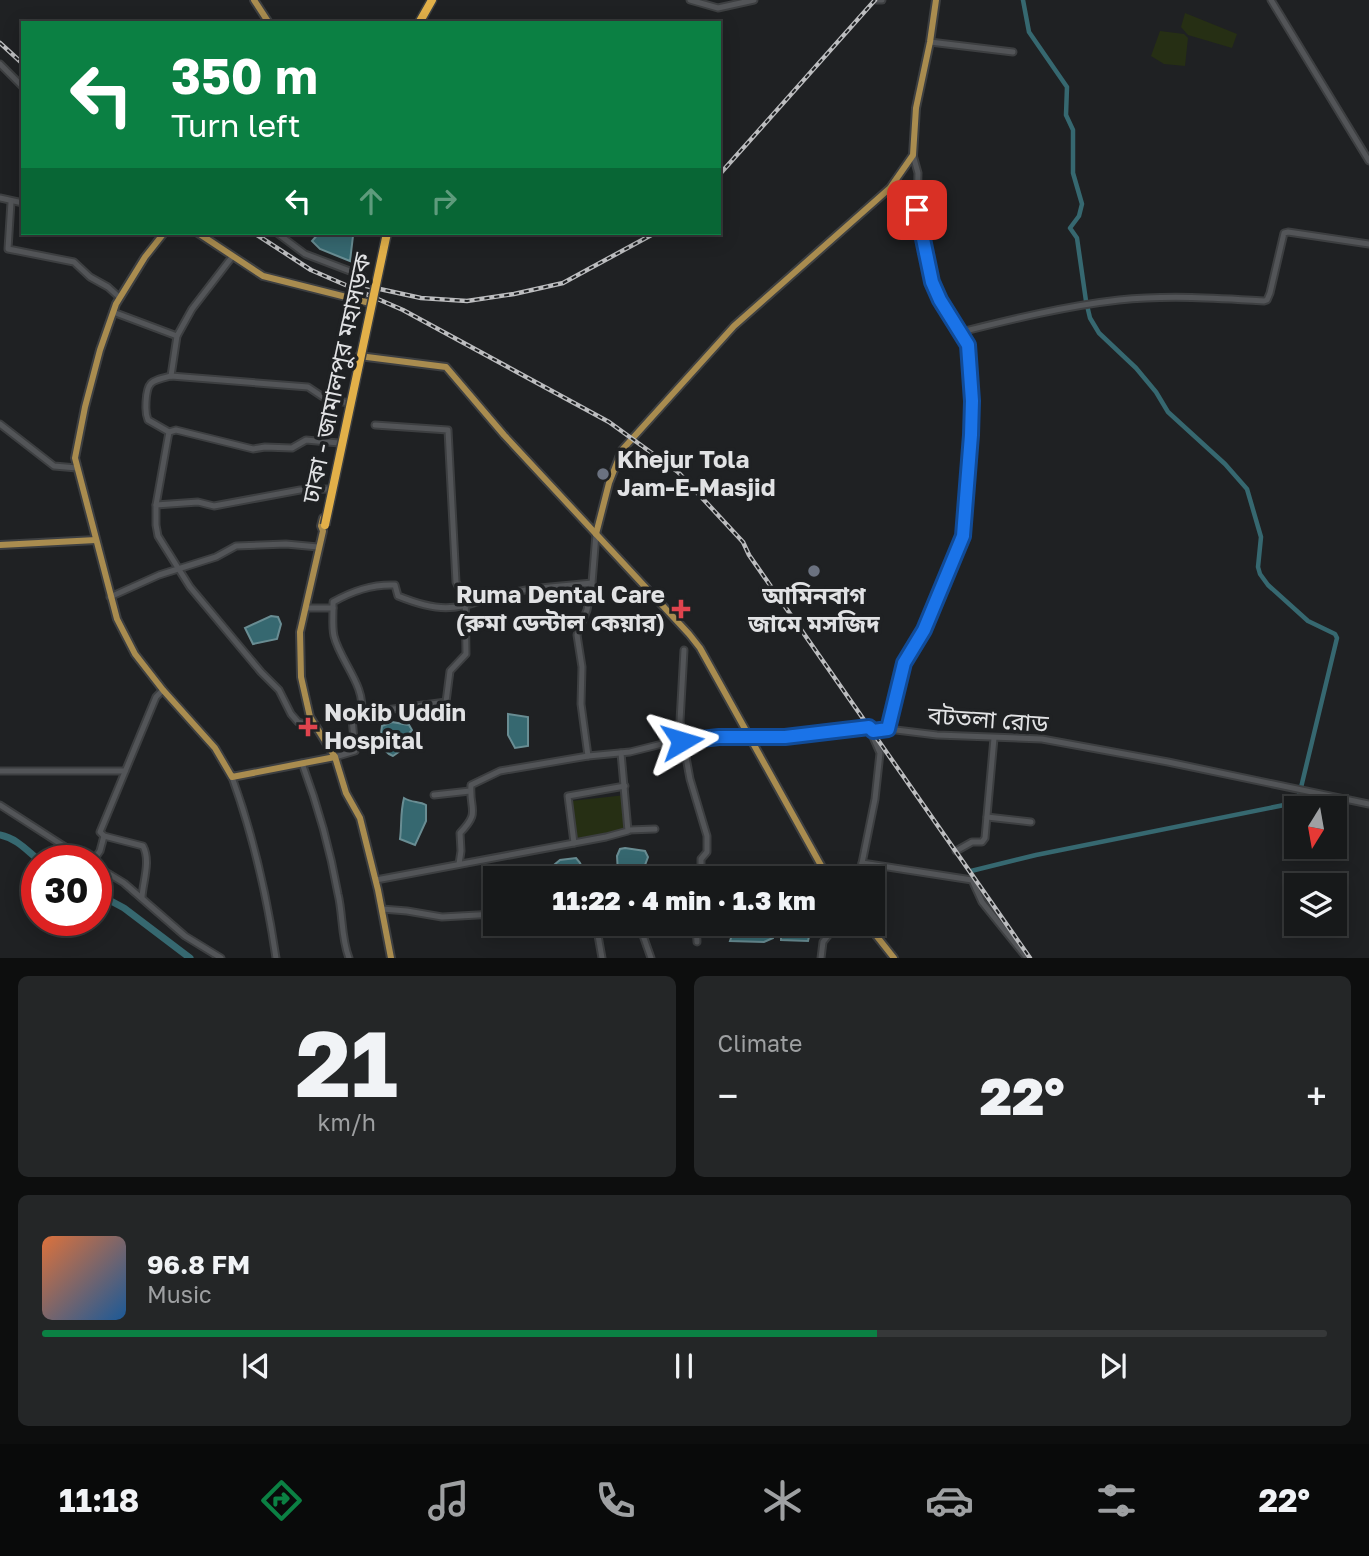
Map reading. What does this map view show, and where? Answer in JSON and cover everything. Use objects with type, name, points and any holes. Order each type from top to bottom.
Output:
[{"type":"highway","points":[[420,21],[432,0]]},
{"type":"highway","name":"ঢাকা - জামালপুর মহাসড়ক","points":[[324,528],[386,235]]},
{"type":"main road","points":[[254,0],[268,21]]},
{"type":"main road","points":[[596,534],[617,459],[645,424],[734,326],[890,188],[913,155],[916,108],[936,0]]},
{"type":"main road","points":[[162,235],[119,297],[100,350],[75,458],[117,619],[135,654],[215,748],[232,777],[335,757]]},
{"type":"main road","points":[[201,235],[263,276],[370,303]]},
{"type":"main road","points":[[386,235],[300,632],[301,677],[310,717],[335,757],[346,793],[360,818],[376,880],[391,957]]},
{"type":"main road","points":[[359,356],[446,367],[504,435],[700,648],[821,866]]},
{"type":"main road","points":[[0,545],[96,540]]},
{"type":"main road","points":[[877,936],[894,957]]},
{"type":"street","points":[[690,0],[718,8],[754,0]]},
{"type":"street","points":[[876,0],[882,0]]},
{"type":"street","points":[[1271,0],[1369,161]]},
{"type":"street","points":[[930,42],[1013,52]]},
{"type":"street","points":[[0,64],[21,85]]},
{"type":"street","points":[[888,729],[904,663],[924,630],[957,555],[965,523],[972,401],[968,345],[940,300],[928,269],[917,210],[918,173],[913,155]]},
{"type":"street","points":[[0,198],[21,203]]},
{"type":"street","points":[[11,202],[8,249],[74,262],[119,297]]},
{"type":"street","points":[[961,332],[1048,311],[1121,300],[1193,298],[1264,301],[1268,300],[1284,233],[1369,244]]},
{"type":"street","points":[[280,235],[305,254],[363,276]]},
{"type":"street","points":[[171,376],[177,336],[192,309],[232,257]]},
{"type":"street","points":[[114,312],[177,336]]},
{"type":"street","points":[[339,443],[306,440],[292,448],[253,449],[176,430],[169,432],[150,422],[145,412],[148,385],[155,380],[171,376],[308,387],[323,397],[348,403]]},
{"type":"street","points":[[0,424],[54,466],[77,468]]},
{"type":"street","points":[[335,757],[355,751],[352,718],[361,714],[446,702],[450,671],[466,654],[466,589],[458,586],[456,582],[448,430],[375,425]]},
{"type":"street","points":[[169,432],[156,505],[158,536],[205,606],[279,690],[291,714],[298,722],[316,727]]},
{"type":"street","points":[[156,505],[198,502],[214,506],[300,490],[329,489]]},
{"type":"street","points":[[587,756],[581,704],[582,667],[577,635],[587,610],[596,534]]},
{"type":"street","points":[[110,597],[159,575],[216,557],[236,547],[286,544],[318,547]]},
{"type":"street","points":[[361,714],[362,708],[354,678],[334,636],[333,602],[347,594],[384,584],[395,584],[398,596],[439,609],[467,606],[513,592],[592,583]]},
{"type":"street","points":[[306,608],[333,608]]},
{"type":"street","points":[[684,650],[680,721],[690,779],[707,836],[707,852],[701,859],[701,866]]},
{"type":"street","points":[[142,897],[145,849],[143,846],[104,836],[100,832],[156,697],[163,690]]},
{"type":"street","points":[[861,866],[875,799],[880,753],[869,727]]},
{"type":"street","name":"বটতলা রোড","points":[[470,791],[471,785],[500,771],[587,756],[621,753],[682,741],[805,735],[869,727],[873,731],[888,729],[937,736],[1042,739],[1369,804]]},
{"type":"street","points":[[956,850],[972,842],[982,842],[985,838],[993,738]]},
{"type":"street","points":[[621,753],[629,830]]},
{"type":"street","points":[[302,763],[317,804],[338,893],[345,948],[349,957]]},
{"type":"street","points":[[0,771],[125,771]]},
{"type":"street","points":[[232,777],[245,813],[276,957]]},
{"type":"street","points":[[574,843],[568,796],[625,786]]},
{"type":"street","points":[[434,795],[470,791],[474,814],[460,833],[459,864]]},
{"type":"street","points":[[0,806],[62,845]]},
{"type":"street","points":[[987,817],[1031,822]]},
{"type":"street","points":[[376,880],[629,830],[655,829]]},
{"type":"street","points":[[102,845],[104,836]]},
{"type":"street","points":[[862,863],[972,880],[982,902],[1027,957]]},
{"type":"street","points":[[112,876],[142,897],[185,936],[221,957]]},
{"type":"street","points":[[382,909],[442,918],[483,915]]},
{"type":"street","points":[[598,936],[602,957]]},
{"type":"street","points":[[643,936],[651,957]]},
{"type":"street","points":[[697,936],[697,942]]},
{"type":"street","points":[[821,957],[823,942],[828,936]]},
{"type":"green space","points":[[1185,13],[1237,34],[1232,48],[1188,35],[1181,27]]},
{"type":"green space","points":[[1160,31],[1184,34],[1188,38],[1185,66],[1164,64],[1151,56]]},
{"type":"green space","points":[[626,795],[631,831],[575,838],[571,801]]},
{"type":"water","points":[[317,235],[352,235],[350,261],[320,249],[312,241]]},
{"type":"water","points":[[271,616],[278,617],[281,624],[277,639],[253,644],[245,628]]},
{"type":"water","points":[[508,714],[528,717],[528,746],[515,748],[508,735]]},
{"type":"water","points":[[392,722],[409,725],[412,730],[401,750],[393,756],[384,748],[381,735],[382,726]]},
{"type":"water","points":[[404,798],[426,805],[426,821],[415,845],[400,839]]},
{"type":"water","points":[[620,849],[645,851],[648,857],[645,866],[618,866]]},
{"type":"water","points":[[576,858],[582,866],[554,866],[560,860]]},
{"type":"water","points":[[732,936],[773,936],[764,942],[730,941]]},
{"type":"water","points":[[781,936],[809,936],[808,941],[781,940]]},
{"type":"waterway","points":[[971,871],[1036,855],[1294,803],[1298,800],[1337,638],[1335,634],[1308,621],[1268,585],[1258,567],[1261,537],[1247,489],[1225,464],[1168,412],[1156,392],[1136,368],[1099,333],[1090,318],[1077,238],[1070,228],[1079,216],[1082,204],[1073,173],[1073,130],[1066,115],[1067,87],[1029,32],[1023,0]]},
{"type":"waterway","points":[[0,835],[21,845]]},
{"type":"waterway","points":[[112,902],[190,958]]},
{"type":"railway","points":[[721,173],[875,0]]},
{"type":"railway","points":[[0,43],[21,62]]},
{"type":"railway","points":[[257,235],[311,270],[403,310],[609,422],[678,472],[743,542],[749,555],[1030,958]]},
{"type":"railway","points":[[366,286],[421,298],[467,301],[514,294],[563,283],[651,235]]},
{"type":"place","name":"Khejur Tola Jam-E-Masjid","points":[[603,474]]},
{"type":"place","name":"আমিনবাগ জামে মসজিদ","points":[[814,571]]},
{"type":"place","name":"Ruma Dental Care (রুমা ডেন্টাল কেয়ার)","points":[[681,609]]},
{"type":"place","name":"Nokib Uddin Hospital","points":[[308,727]]},
{"type":"route","points":[[682,741],[719,737],[785,737],[869,727],[873,731],[881,732],[888,729],[904,663],[924,630],[963,536],[971,435],[972,401],[968,345],[932,282],[917,210]]}]
